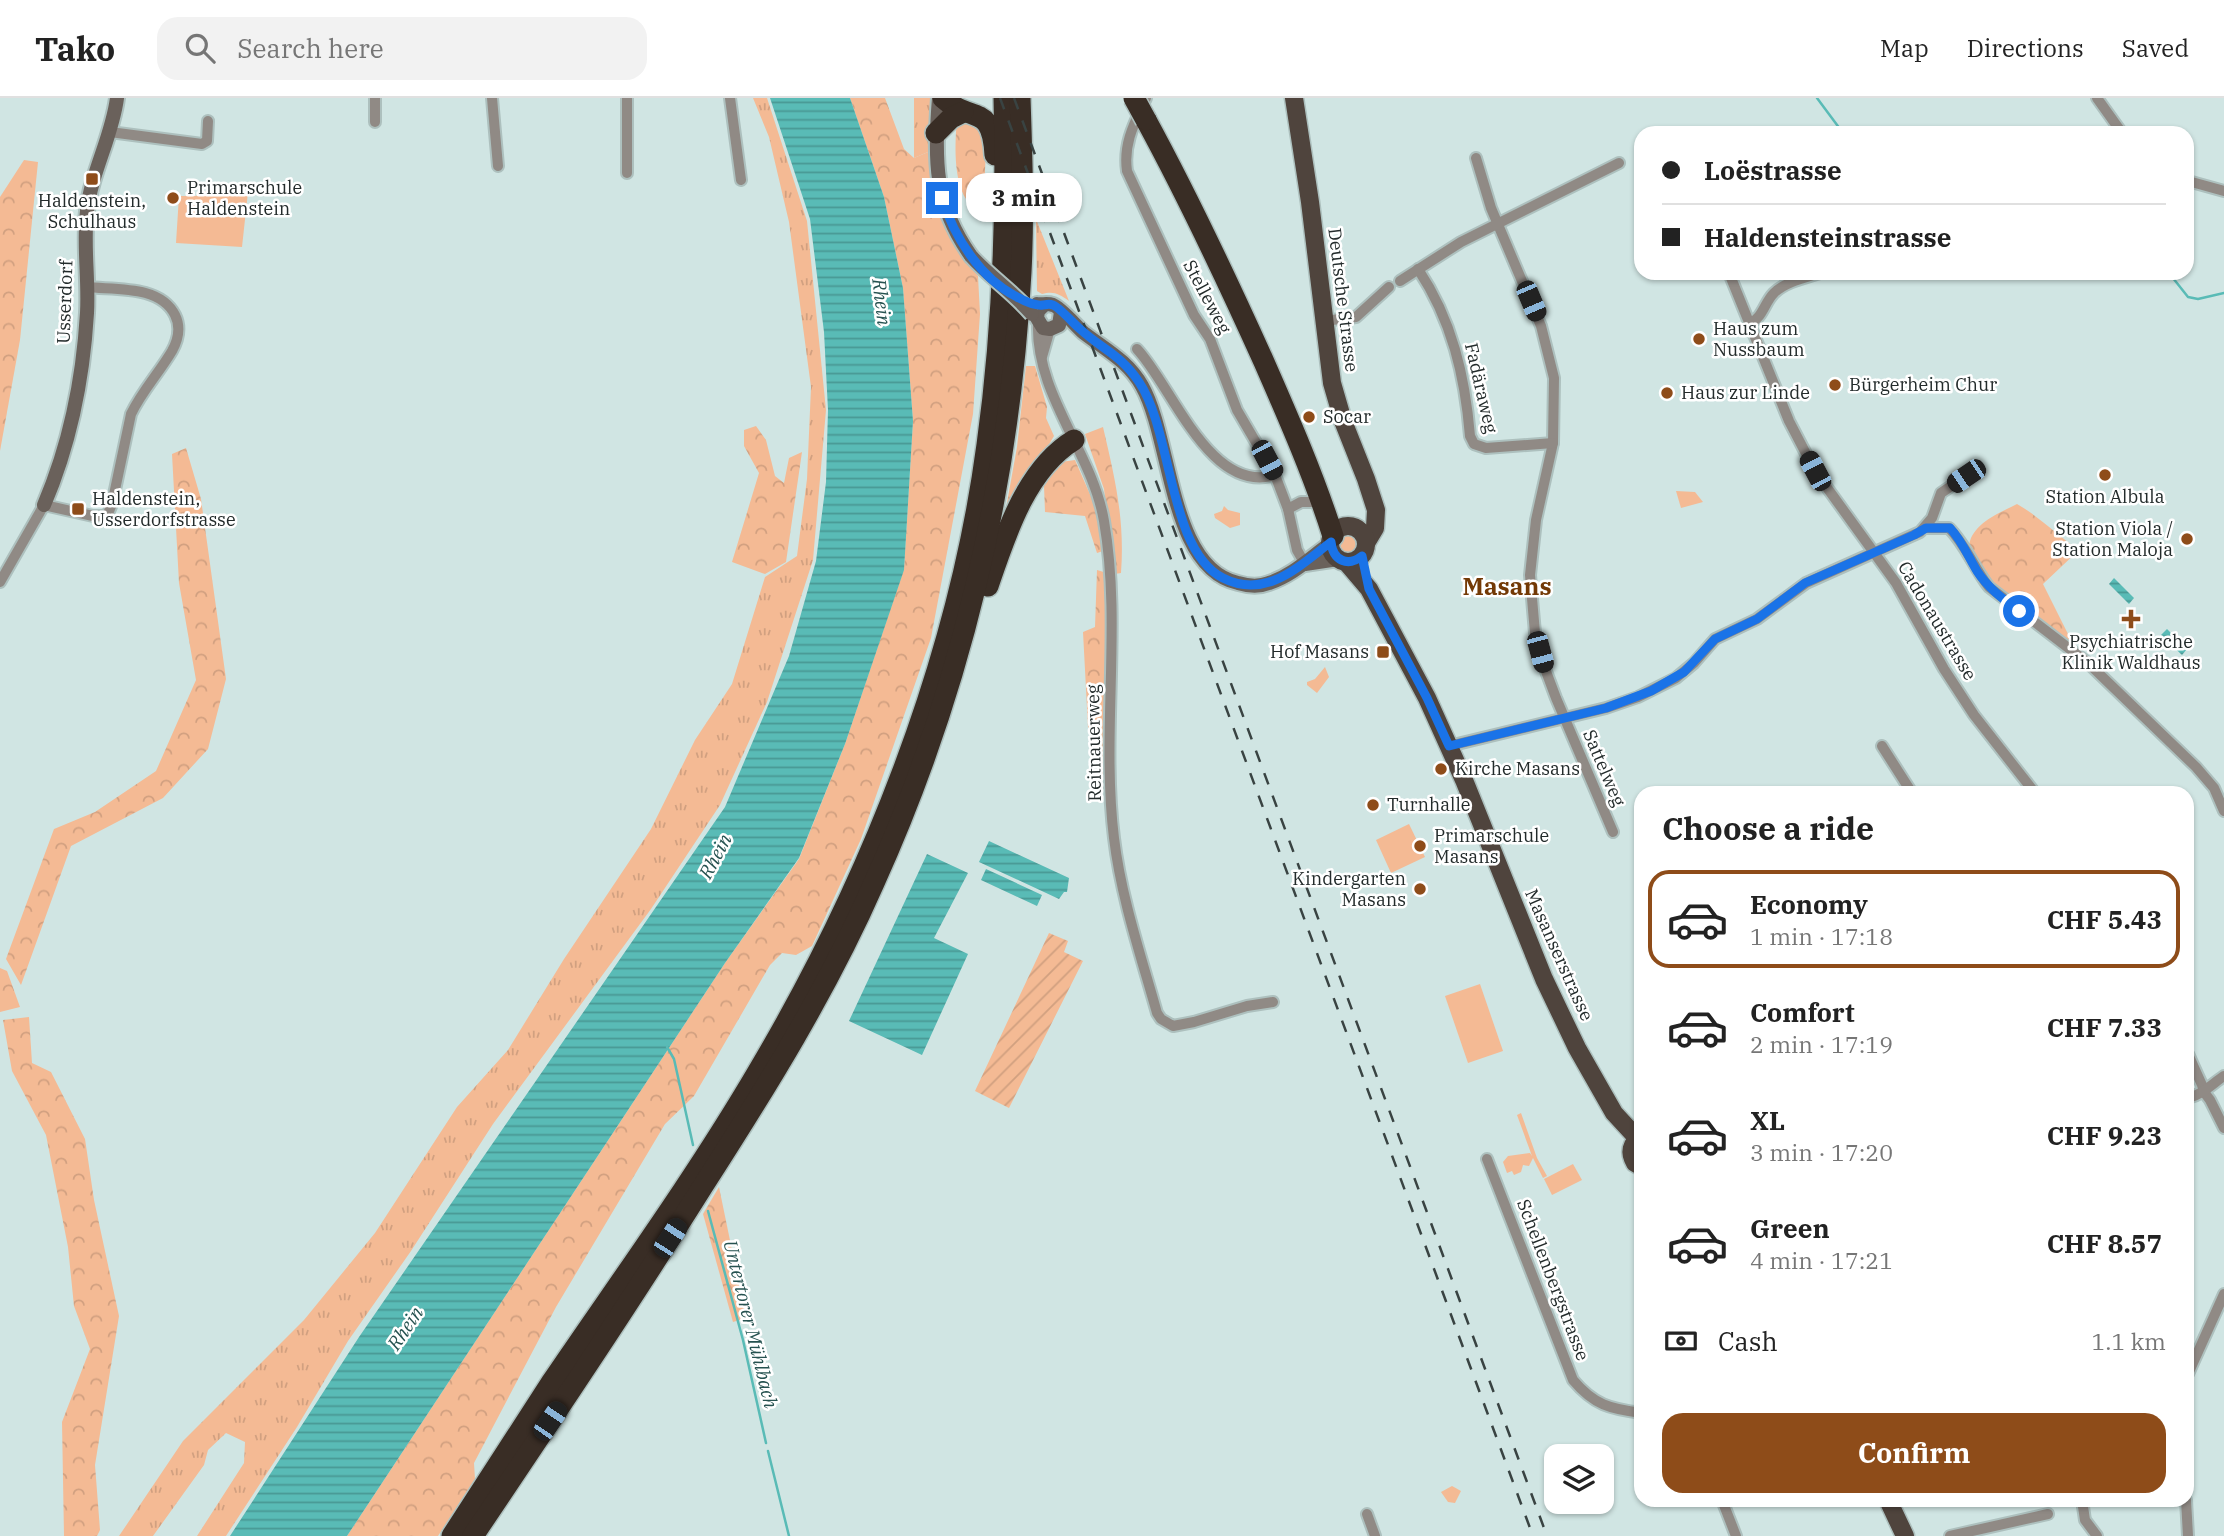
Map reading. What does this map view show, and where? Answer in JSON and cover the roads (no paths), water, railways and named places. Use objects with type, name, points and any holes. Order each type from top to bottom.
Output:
[{"type":"highway","points":[[941,98],[963,112],[976,113],[984,119],[990,128],[995,150],[995,303],[998,356]]},
{"type":"highway","points":[[452,1536],[671,1208],[757,1073],[817,964],[849,897],[901,774],[947,631],[975,519],[987,448],[998,356],[1006,214],[1003,98]]},
{"type":"highway","points":[[473,1536],[685,1216],[773,1076],[833,969],[865,904],[931,740],[976,589],[1002,459],[1012,384],[1021,272],[1023,179],[1020,98]]},
{"type":"highway","points":[[1134,98],[1192,206],[1347,544]]},
{"type":"highway","points":[[936,133],[951,118],[963,112]]},
{"type":"highway","points":[[931,740],[953,699],[993,571],[1017,514],[1049,460],[1074,440]]},
{"type":"highway","points":[[1304,453],[1320,502],[1347,544]]},
{"type":"main road","name":"Deutsche Strasse","points":[[1294,98],[1336,398],[1373,501],[1367,522],[1347,544]]},
{"type":"main road","name":"Masanserstrasse","points":[[1347,544],[1449,746],[1549,991],[1607,1102],[1618,1118],[1634,1133]]},
{"type":"main road","points":[[1634,1144],[1631,1157],[1634,1162]]},
{"type":"main road","points":[[1891,1507],[1905,1536]]},
{"type":"street","name":"Usserdorf","points":[[44,505],[75,412],[87,313],[87,208],[110,132],[117,98]]},
{"type":"street","points":[[374,121],[375,98]]},
{"type":"street","points":[[492,98],[498,166]]},
{"type":"street","points":[[627,98],[627,173]]},
{"type":"street","points":[[730,98],[741,180]]},
{"type":"street","points":[[941,98],[936,133],[937,170],[942,198],[957,234],[971,256],[993,279],[1042,317],[1082,331]]},
{"type":"street","name":"Stelleweg","points":[[1146,98],[1129,136],[1126,151],[1130,180],[1194,315],[1210,339],[1237,410],[1275,475],[1289,509],[1296,544],[1305,565]]},
{"type":"street","points":[[2097,98],[2117,126]]},
{"type":"street","points":[[110,132],[202,144],[207,141],[208,121]]},
{"type":"street","name":"Sattelweg","points":[[1476,158],[1486,192],[1537,315],[1550,357],[1555,398],[1553,443],[1533,541],[1531,606],[1544,666],[1613,832]]},
{"type":"street","points":[[1324,321],[1356,317],[1395,284],[1461,242],[1619,163]]},
{"type":"street","points":[[2194,183],[2224,191]]},
{"type":"street","name":"Fadäraweg","points":[[1418,269],[1437,300],[1450,331],[1463,383],[1470,436],[1474,444],[1486,449],[1553,443]]},
{"type":"street","name":"Cadonaustrasse","points":[[1732,280],[1789,421],[1815,471],[1896,583],[1944,669],[1974,715],[2030,786]]},
{"type":"street","points":[[1749,324],[1759,317],[1766,303],[1780,288],[1801,280]]},
{"type":"street","points":[[0,582],[44,505],[63,511],[107,516],[112,504],[131,414],[173,350],[179,328],[169,306],[156,296],[143,292],[88,287]]},
{"type":"street","points":[[1042,317],[1051,304],[1082,331],[1113,352],[1129,367],[1142,386],[1160,431],[1181,516],[1194,548],[1208,568],[1231,582],[1258,586],[1347,544]]},
{"type":"street","name":"Reitnauerweg","points":[[1042,317],[1038,347],[1053,400],[1096,488],[1104,517],[1111,562],[1110,772],[1114,838],[1124,891],[1157,1013],[1161,1019],[1173,1026],[1247,1006],[1273,1002]]},
{"type":"street","points":[[1138,349],[1202,443],[1217,460],[1236,471],[1260,477],[1275,475]]},
{"type":"street","points":[[1926,528],[1941,493],[1966,476]]},
{"type":"street","points":[[1289,509],[1301,502],[1320,502]]},
{"type":"street","points":[[1449,746],[1624,703],[1666,684],[1692,665],[1715,639],[1757,619],[1810,580],[1926,528],[1950,528],[1989,587],[2088,663],[2196,767],[2214,788],[2224,811]]},
{"type":"street","points":[[1882,746],[1908,786]]},
{"type":"street","points":[[2194,1067],[2224,1128]]},
{"type":"street","points":[[2194,1096],[2204,1092],[2209,1085],[2224,1076]]},
{"type":"street","name":"Schellenbergstrasse","points":[[1487,1158],[1573,1380],[1601,1405],[1634,1412]]},
{"type":"street","points":[[2194,1361],[2224,1294]]},
{"type":"street","points":[[1725,1507],[1736,1536]]},
{"type":"street","points":[[2083,1507],[2085,1520],[2097,1536]]},
{"type":"street","points":[[2184,1536],[2186,1507]]},
{"type":"street","points":[[1367,1514],[1375,1536]]},
{"type":"street","points":[[1950,1536],[2048,1514]]},
{"type":"water","name":"Rhein","points":[[770,98],[850,98],[884,197],[903,288],[913,421],[904,570],[845,744],[799,858],[725,963],[347,1536],[230,1536],[359,1337],[725,807],[789,656],[816,561],[826,482],[828,410],[824,332],[810,219]]},
{"type":"water","points":[[2114,578],[2134,598],[2129,604],[2109,584]]},
{"type":"water","points":[[2167,629],[2187,649],[2182,655],[2161,635]]},
{"type":"water","points":[[989,841],[1069,878],[1067,892],[1059,899],[979,862]]},
{"type":"water","points":[[927,854],[968,873],[934,938],[968,954],[922,1055],[849,1021]]},
{"type":"water","points":[[986,869],[1042,895],[1037,906],[981,880]]},
{"type":"waterway","points":[[1817,98],[1838,126]]},
{"type":"waterway","points":[[2175,280],[2188,297],[2198,299],[2224,293]]},
{"type":"waterway","name":"Untertorer Mühlbach","points":[[667,1047],[674,1059],[693,1145]]},
{"type":"waterway","name":"Untertorer Mühlbach","points":[[708,1211],[743,1340],[766,1443]]},
{"type":"waterway","name":"Untertorer Mühlbach","points":[[768,1451],[789,1536]]},
{"type":"railway","points":[[1000,98],[1533,1536]]},
{"type":"railway","points":[[1014,98],[1547,1536]]},
{"type":"place","name":"Haldenstein, Schulhaus","points":[[92,179]]},
{"type":"place","name":"Primarschule Haldenstein","points":[[173,198]]},
{"type":"place","name":"Haus zum Nussbaum","points":[[1699,339]]},
{"type":"place","name":"Bürgerheim Chur","points":[[1835,385]]},
{"type":"place","name":"Haus zur Linde","points":[[1667,393]]},
{"type":"place","name":"Socar","points":[[1309,417]]},
{"type":"place","name":"Station Albula","points":[[2105,475]]},
{"type":"place","name":"Haldenstein, Usserdorfstrasse","points":[[78,509]]},
{"type":"place","name":"Station Viola / Station Maloja","points":[[2187,539]]},
{"type":"place","name":"Psychiatrische Klinik Waldhaus","points":[[2131,619]]},
{"type":"place","name":"Hof Masans","points":[[1383,652]]},
{"type":"place","name":"Kirche Masans","points":[[1441,769]]},
{"type":"place","name":"Turnhalle","points":[[1373,805]]},
{"type":"place","name":"Primarschule Masans","points":[[1420,846]]},
{"type":"place","name":"Kindergarten Masans","points":[[1420,889]]},
{"type":"district","name":"Masans","points":[[1507,587]]}]
